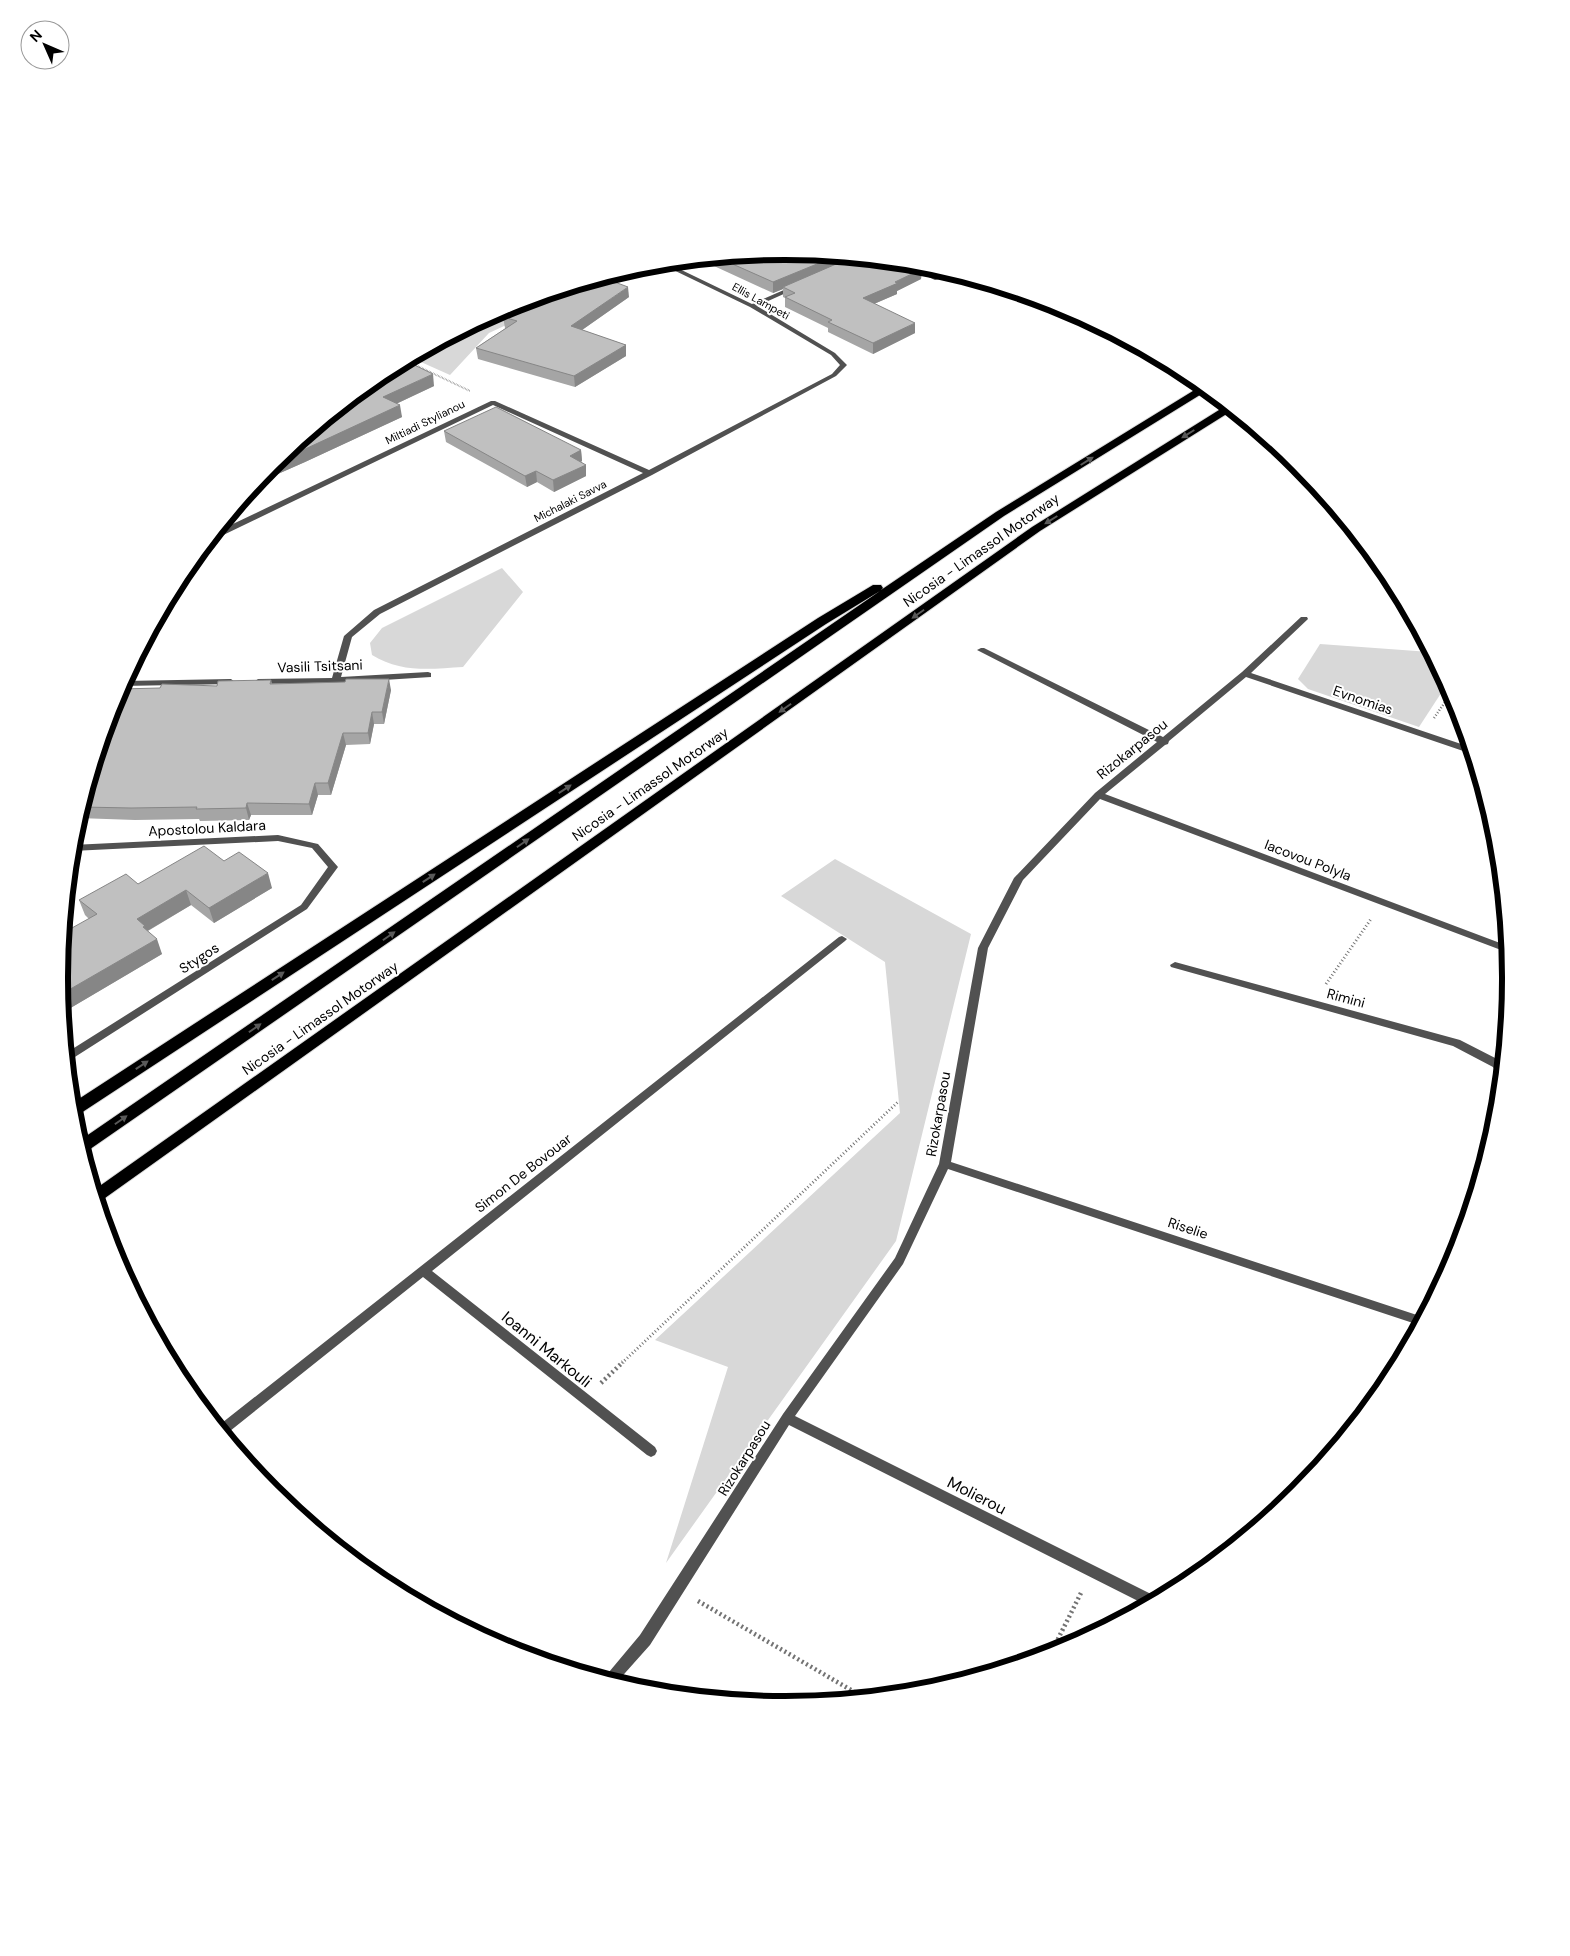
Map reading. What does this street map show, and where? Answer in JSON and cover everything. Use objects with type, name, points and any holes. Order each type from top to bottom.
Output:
[{"type":"highway","name":"Nicosia - Limassol Motorway","points":[[87,1144],[1000,514],[1199,392]]},
{"type":"highway","name":"Nicosia - Limassol Motorway","points":[[101,1193],[1036,530],[1224,411]]},
{"type":"highway","points":[[79,1106],[822,620],[1000,514]]},
{"type":"street","name":"Ellis Lampeti","points":[[675,269],[752,306],[833,354],[844,364]]},
{"type":"street","points":[[930,275],[937,278]]},
{"type":"street","points":[[752,306],[807,282]]},
{"type":"street","name":"Michalaki Savva","points":[[336,680],[348,636],[377,612],[649,473],[834,375],[844,364]]},
{"type":"street","points":[[493,402],[649,473]]},
{"type":"street","name":"Miltiadi Stylianou","points":[[224,531],[493,402]]},
{"type":"street","name":"Rizokarpasou","points":[[615,1675],[645,1640],[787,1418],[899,1261],[945,1164],[983,948],[1019,878],[1098,795],[1245,674],[1304,619]]},
{"type":"street","points":[[981,650],[1164,742]]},
{"type":"street","name":"Evnomias","points":[[1245,674],[1465,750]]},
{"type":"street","name":"Vasili Tsitsani","points":[[248,682],[428,675]]},
{"type":"street","points":[[131,684],[239,682]]},
{"type":"street","name":"Iacovou Polyla","points":[[1098,795],[1501,947]]},
{"type":"street","name":"Apostolou Kaldara","points":[[80,848],[278,838],[315,846],[333,867]]},
{"type":"street","name":"Stygos","points":[[72,1055],[304,906],[333,867]]},
{"type":"street","name":"Simon De Bovouar","points":[[226,1428],[842,939]]},
{"type":"street","name":"Rimini","points":[[1175,965],[1456,1043],[1497,1064]]},
{"type":"street","name":"Riselie","points":[[945,1164],[1416,1319]]},
{"type":"street","name":"Ioanni Markouli","points":[[424,1271],[651,1452]]},
{"type":"street","name":"Molierou","points":[[787,1418],[1146,1598]]},
{"type":"path","points":[[414,364],[493,402]]},
{"type":"path","points":[[1422,735],[1447,700]]},
{"type":"path","points":[[1313,1003],[1382,902]]},
{"type":"path","points":[[584,1399],[900,1101]]},
{"type":"path","points":[[1056,1642],[1092,1571]]},
{"type":"path","points":[[678,1589],[853,1692]]},
{"type":"shaded area","points":[[579,291],[489,333],[450,375],[419,361],[468,334],[510,315]]},
{"type":"shaded area","points":[[502,568],[523,592],[463,667],[427,669],[405,667],[383,661],[372,655],[370,643],[382,628]]},
{"type":"shaded area","points":[[1320,644],[1424,652],[1443,691],[1419,727],[1308,689],[1298,679]]},
{"type":"shaded area","points":[[835,859],[971,934],[896,1241],[666,1563],[728,1367],[655,1340],[900,1113],[885,962],[781,896]]},
{"type":"building","points":[[785,260],[823,262],[773,282],[730,263]]},
{"type":"building","points":[[839,263],[915,272],[895,282],[898,283],[863,298],[915,323],[873,343],[828,322],[832,320],[785,297],[795,293],[783,287]]},
{"type":"building","points":[[613,282],[628,287],[571,326],[626,345],[574,376],[476,348],[517,321],[505,317],[599,285]]},
{"type":"building","points":[[413,365],[433,374],[383,397],[400,405],[298,452],[348,409],[386,381]]},
{"type":"building","points":[[496,407],[581,450],[570,456],[586,465],[553,480],[536,471],[525,476],[444,431]]},
{"type":"building","points":[[346,679],[389,679],[382,712],[372,712],[368,733],[343,733],[328,783],[315,783],[309,804],[247,803],[246,808],[196,809],[197,807],[88,807],[106,747],[128,689],[160,688],[162,684],[217,686],[218,681],[271,680],[270,684],[345,682]]},
{"type":"building","points":[[204,846],[224,861],[239,852],[268,873],[209,908],[186,890],[137,919],[157,939],[68,990],[69,930],[97,914],[79,900],[126,874],[138,884]]}]
